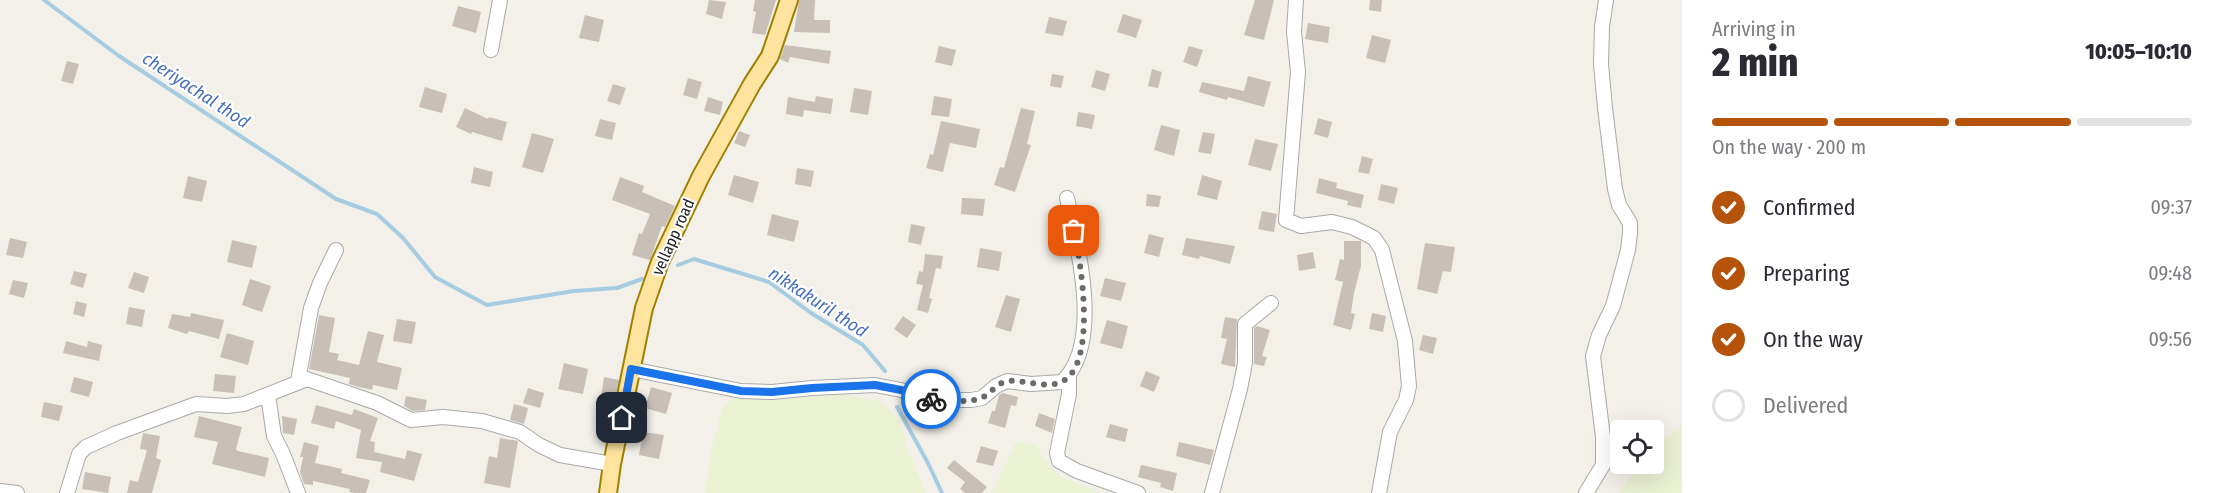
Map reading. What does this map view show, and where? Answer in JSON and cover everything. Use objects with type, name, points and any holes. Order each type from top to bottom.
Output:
[{"type":"main road","name":"vellapp road","points":[[608,493],[644,308],[660,262],[701,176],[770,56],[789,0]]},
{"type":"street","points":[[490,50],[500,0]]},
{"type":"street","points":[[1296,0],[1294,32],[1298,72],[1286,220],[1301,226],[1332,222],[1352,227],[1374,238],[1382,250],[1405,341],[1409,386],[1406,400],[1390,432],[1379,493]]},
{"type":"street","points":[[1586,493],[1603,465],[1603,437],[1593,356],[1599,335],[1613,306],[1628,250],[1630,233],[1630,223],[1619,206],[1615,189],[1605,108],[1601,64],[1602,27],[1606,0]]},
{"type":"street","points":[[631,369],[741,391],[772,392],[875,385],[901,390],[927,399],[982,398],[996,386],[1007,381],[1031,384],[1062,382],[1077,364],[1083,342],[1084,292],[1078,248],[1067,198]]},
{"type":"street","points":[[298,381],[311,308],[336,250]]},
{"type":"street","points":[[1212,493],[1240,389],[1245,363],[1245,324],[1271,303]]},
{"type":"street","points":[[1069,375],[1069,394],[1057,453],[1059,461],[1077,471],[1138,493]]},
{"type":"street","points":[[67,493],[79,454],[86,447],[196,404],[227,406],[244,404],[307,379],[377,403],[411,420],[443,417],[482,421],[520,432],[560,455],[612,464]]},
{"type":"street","points":[[268,395],[274,436],[284,454],[298,493]]},
{"type":"street","points":[[0,491],[17,493]]},
{"type":"green space","points":[[843,395],[884,404],[899,420],[907,449],[926,493],[705,493],[712,447],[723,406],[731,399]]},
{"type":"green space","points":[[1682,420],[1682,493],[1618,493],[1632,474],[1664,474],[1664,440],[1679,427]]},
{"type":"green space","points":[[1020,441],[1035,445],[1061,477],[1101,493],[992,493],[1015,444]]},
{"type":"building","points":[[709,0],[726,2],[722,19],[706,14]]},
{"type":"building","points":[[755,0],[776,0],[765,35],[752,33],[756,12],[753,11]]},
{"type":"building","points":[[799,0],[815,0],[814,20],[830,20],[830,33],[794,32]]},
{"type":"building","points":[[1255,0],[1274,0],[1264,40],[1244,35]]},
{"type":"building","points":[[1370,0],[1382,0],[1381,12],[1369,10]]},
{"type":"building","points":[[458,6],[481,12],[476,33],[452,26]]},
{"type":"building","points":[[1123,14],[1142,20],[1136,38],[1117,32]]},
{"type":"building","points":[[585,15],[604,20],[599,42],[579,38]]},
{"type":"building","points":[[1049,17],[1067,21],[1063,36],[1045,33]]},
{"type":"building","points":[[1308,23],[1330,27],[1328,43],[1305,39]]},
{"type":"building","points":[[1372,35],[1391,40],[1385,63],[1366,58]]},
{"type":"building","points":[[785,45],[831,51],[829,64],[790,57],[788,63],[780,59]]},
{"type":"building","points":[[939,46],[956,50],[952,66],[935,62]]},
{"type":"building","points":[[1189,46],[1203,50],[1197,67],[1183,62]]},
{"type":"building","points":[[67,61],[79,64],[73,84],[61,81]]},
{"type":"building","points":[[1152,69],[1162,72],[1158,88],[1148,86]]},
{"type":"building","points":[[1096,70],[1110,74],[1105,91],[1091,87]]},
{"type":"building","points":[[1052,74],[1064,76],[1061,88],[1050,86]]},
{"type":"building","points":[[1248,76],[1271,82],[1264,107],[1199,92],[1202,82],[1244,91]]},
{"type":"building","points":[[688,78],[702,82],[697,99],[683,95]]},
{"type":"building","points":[[613,84],[626,88],[620,105],[607,101]]},
{"type":"building","points":[[425,87],[447,94],[442,113],[419,107]]},
{"type":"building","points":[[854,88],[872,91],[868,115],[850,112]]},
{"type":"building","points":[[816,96],[833,99],[831,114],[804,110],[803,117],[786,114],[788,97],[815,102]]},
{"type":"building","points":[[934,96],[952,99],[949,117],[931,115]]},
{"type":"building","points":[[708,97],[723,102],[720,115],[704,111]]},
{"type":"building","points":[[465,108],[488,119],[489,117],[507,122],[502,141],[472,132],[471,134],[456,127]]},
{"type":"building","points":[[1021,108],[1035,111],[1027,144],[1031,145],[1015,192],[994,185],[1000,167],[1004,168]]},
{"type":"building","points":[[1078,112],[1095,115],[1092,129],[1076,126]]},
{"type":"building","points":[[1318,118],[1332,122],[1328,138],[1314,134]]},
{"type":"building","points":[[600,119],[616,123],[612,140],[595,136]]},
{"type":"building","points":[[941,121],[980,129],[976,148],[950,143],[943,172],[926,168],[930,154],[933,155]]},
{"type":"building","points":[[1161,125],[1180,130],[1174,156],[1154,150]]},
{"type":"building","points":[[739,131],[750,135],[745,147],[734,143]]},
{"type":"building","points":[[1203,132],[1215,134],[1211,154],[1198,152]]},
{"type":"building","points":[[532,133],[554,139],[543,173],[522,167]]},
{"type":"building","points":[[1255,139],[1278,144],[1271,171],[1248,165]]},
{"type":"building","points":[[1362,156],[1373,159],[1369,174],[1358,172]]},
{"type":"building","points":[[474,167],[493,172],[490,187],[471,183]]},
{"type":"building","points":[[797,168],[814,171],[811,187],[795,184]]},
{"type":"building","points":[[734,175],[759,182],[753,203],[728,195]]},
{"type":"building","points":[[1202,175],[1222,181],[1217,200],[1197,195]]},
{"type":"building","points":[[188,176],[207,181],[202,202],[183,198]]},
{"type":"building","points":[[620,177],[644,186],[642,192],[675,206],[665,227],[662,226],[650,260],[632,255],[639,233],[642,234],[650,214],[612,200]]},
{"type":"building","points":[[1319,178],[1337,183],[1336,188],[1364,195],[1361,208],[1347,205],[1348,201],[1316,193]]},
{"type":"building","points":[[1381,184],[1398,188],[1394,204],[1378,200]]},
{"type":"building","points":[[1147,194],[1161,196],[1159,207],[1146,206]]},
{"type":"building","points":[[962,198],[985,199],[983,216],[961,214]]},
{"type":"building","points":[[1262,211],[1277,214],[1274,232],[1258,229]]},
{"type":"building","points":[[772,214],[799,221],[794,242],[767,235]]},
{"type":"building","points":[[911,224],[925,227],[921,245],[908,242]]},
{"type":"building","points":[[1149,234],[1164,238],[1159,257],[1144,253]]},
{"type":"building","points":[[10,238],[27,242],[23,258],[6,255]]},
{"type":"building","points":[[1186,238],[1235,246],[1230,264],[1200,256],[1199,259],[1182,255]]},
{"type":"building","points":[[232,240],[257,246],[252,268],[227,262]]},
{"type":"building","points":[[1344,241],[1361,241],[1361,266],[1354,293],[1351,313],[1355,314],[1351,330],[1333,325],[1343,282],[1335,280],[1340,259],[1344,260]]},
{"type":"building","points":[[1425,243],[1455,247],[1451,272],[1443,271],[1437,294],[1417,289]]},
{"type":"building","points":[[980,248],[1002,252],[999,271],[977,267]]},
{"type":"building","points":[[1313,252],[1316,268],[1299,271],[1297,255]]},
{"type":"building","points":[[925,254],[943,256],[941,269],[936,268],[928,313],[917,310],[923,285],[916,284],[919,271],[923,272]]},
{"type":"building","points":[[74,271],[87,274],[83,288],[70,284]]},
{"type":"building","points":[[134,272],[149,277],[144,293],[128,288]]},
{"type":"building","points":[[1105,278],[1126,283],[1121,301],[1100,296]]},
{"type":"building","points":[[250,279],[271,286],[262,312],[242,305]]},
{"type":"building","points":[[13,280],[28,283],[24,298],[9,294]]},
{"type":"building","points":[[1006,295],[1020,299],[1011,332],[995,327]]},
{"type":"building","points":[[76,301],[87,304],[84,317],[73,314]]},
{"type":"building","points":[[129,307],[145,310],[142,327],[126,324]]},
{"type":"building","points":[[191,313],[224,320],[219,339],[189,331],[187,334],[168,328],[172,314],[190,317]]},
{"type":"building","points":[[1372,313],[1386,316],[1383,332],[1369,329]]},
{"type":"building","points":[[319,315],[335,318],[329,352],[339,354],[337,360],[359,365],[368,331],[384,335],[377,362],[402,368],[397,390],[373,385],[372,390],[355,386],[349,384],[350,378],[309,369]]},
{"type":"building","points":[[903,316],[916,325],[907,338],[894,329]]},
{"type":"building","points":[[1225,317],[1237,319],[1235,367],[1221,364],[1227,339],[1221,338]]},
{"type":"building","points":[[397,319],[416,322],[412,344],[393,341]]},
{"type":"building","points":[[1107,320],[1128,326],[1122,349],[1100,343]]},
{"type":"building","points":[[1257,326],[1270,330],[1262,356],[1267,357],[1264,366],[1254,364],[1254,328]]},
{"type":"building","points":[[227,333],[254,341],[248,365],[220,357]]},
{"type":"building","points":[[1423,335],[1437,338],[1433,354],[1419,350]]},
{"type":"building","points":[[66,341],[87,347],[88,341],[102,345],[99,361],[63,353]]},
{"type":"building","points":[[564,363],[588,369],[583,394],[558,389]]},
{"type":"building","points":[[1146,371],[1160,377],[1154,392],[1140,386]]},
{"type":"building","points":[[215,374],[236,376],[234,393],[213,391]]},
{"type":"building","points":[[74,377],[93,382],[89,397],[70,392]]},
{"type":"building","points":[[604,377],[619,380],[613,406],[600,405]]},
{"type":"building","points":[[651,387],[672,393],[666,414],[645,408]]},
{"type":"building","points":[[528,388],[544,393],[540,408],[523,403]]},
{"type":"building","points":[[1003,393],[1018,397],[1016,406],[1011,405],[1005,428],[988,423],[992,411],[995,411],[999,395]]},
{"type":"building","points":[[406,396],[427,400],[425,410],[413,411],[404,406]]},
{"type":"building","points":[[44,402],[63,406],[59,421],[41,417]]},
{"type":"building","points":[[514,404],[528,408],[524,424],[510,420]]},
{"type":"building","points":[[316,405],[352,415],[354,409],[378,418],[370,441],[375,442],[374,452],[405,459],[407,450],[422,454],[414,481],[380,472],[382,462],[356,458],[361,430],[336,421],[334,429],[311,423]]},
{"type":"building","points":[[1039,413],[1055,419],[1052,433],[1035,426]]},
{"type":"building","points":[[199,416],[242,427],[236,449],[269,458],[265,477],[212,464],[218,442],[194,437]]},
{"type":"building","points":[[282,416],[297,419],[294,435],[283,433]]},
{"type":"building","points":[[1110,424],[1128,429],[1125,442],[1106,437]]},
{"type":"building","points":[[643,432],[664,435],[659,459],[639,455]]},
{"type":"building","points":[[143,433],[160,436],[156,458],[161,460],[152,493],[127,493],[130,480],[138,482],[147,450],[140,449]]},
{"type":"building","points":[[500,438],[518,441],[510,488],[484,483],[489,456],[497,458]]},
{"type":"building","points":[[304,442],[319,446],[315,463],[342,469],[341,473],[370,480],[366,493],[349,492],[350,489],[313,481],[313,485],[304,484],[300,472],[303,457],[300,457]]},
{"type":"building","points":[[1179,442],[1214,450],[1210,465],[1176,456]]},
{"type":"building","points":[[981,446],[998,451],[993,466],[976,462]]},
{"type":"building","points":[[954,460],[987,487],[982,493],[965,493],[960,489],[965,482],[947,468]]},
{"type":"building","points":[[1141,465],[1177,473],[1173,491],[1160,487],[1161,483],[1138,477]]},
{"type":"building","points":[[85,472],[111,477],[108,493],[82,489]]},
{"type":"waterway","name":"cheriyachal thod","points":[[44,0],[119,56],[336,199],[377,214],[403,238],[435,277],[487,305],[574,291],[617,288],[642,279]]},
{"type":"waterway","name":"nikkakuril thod","points":[[678,265],[694,259],[769,282],[811,313],[863,345],[885,371]]},
{"type":"waterway","name":"nikkakuril thod","points":[[897,407],[942,493]]},
{"type":"way so far","points":[[931,399],[971,400],[982,398],[996,386],[1007,381],[1031,384],[1062,382],[1069,375],[1077,364],[1083,342],[1084,292],[1074,231]]},
{"type":"route","points":[[622,418],[631,369],[741,391],[772,392],[875,385],[931,399]]}]
